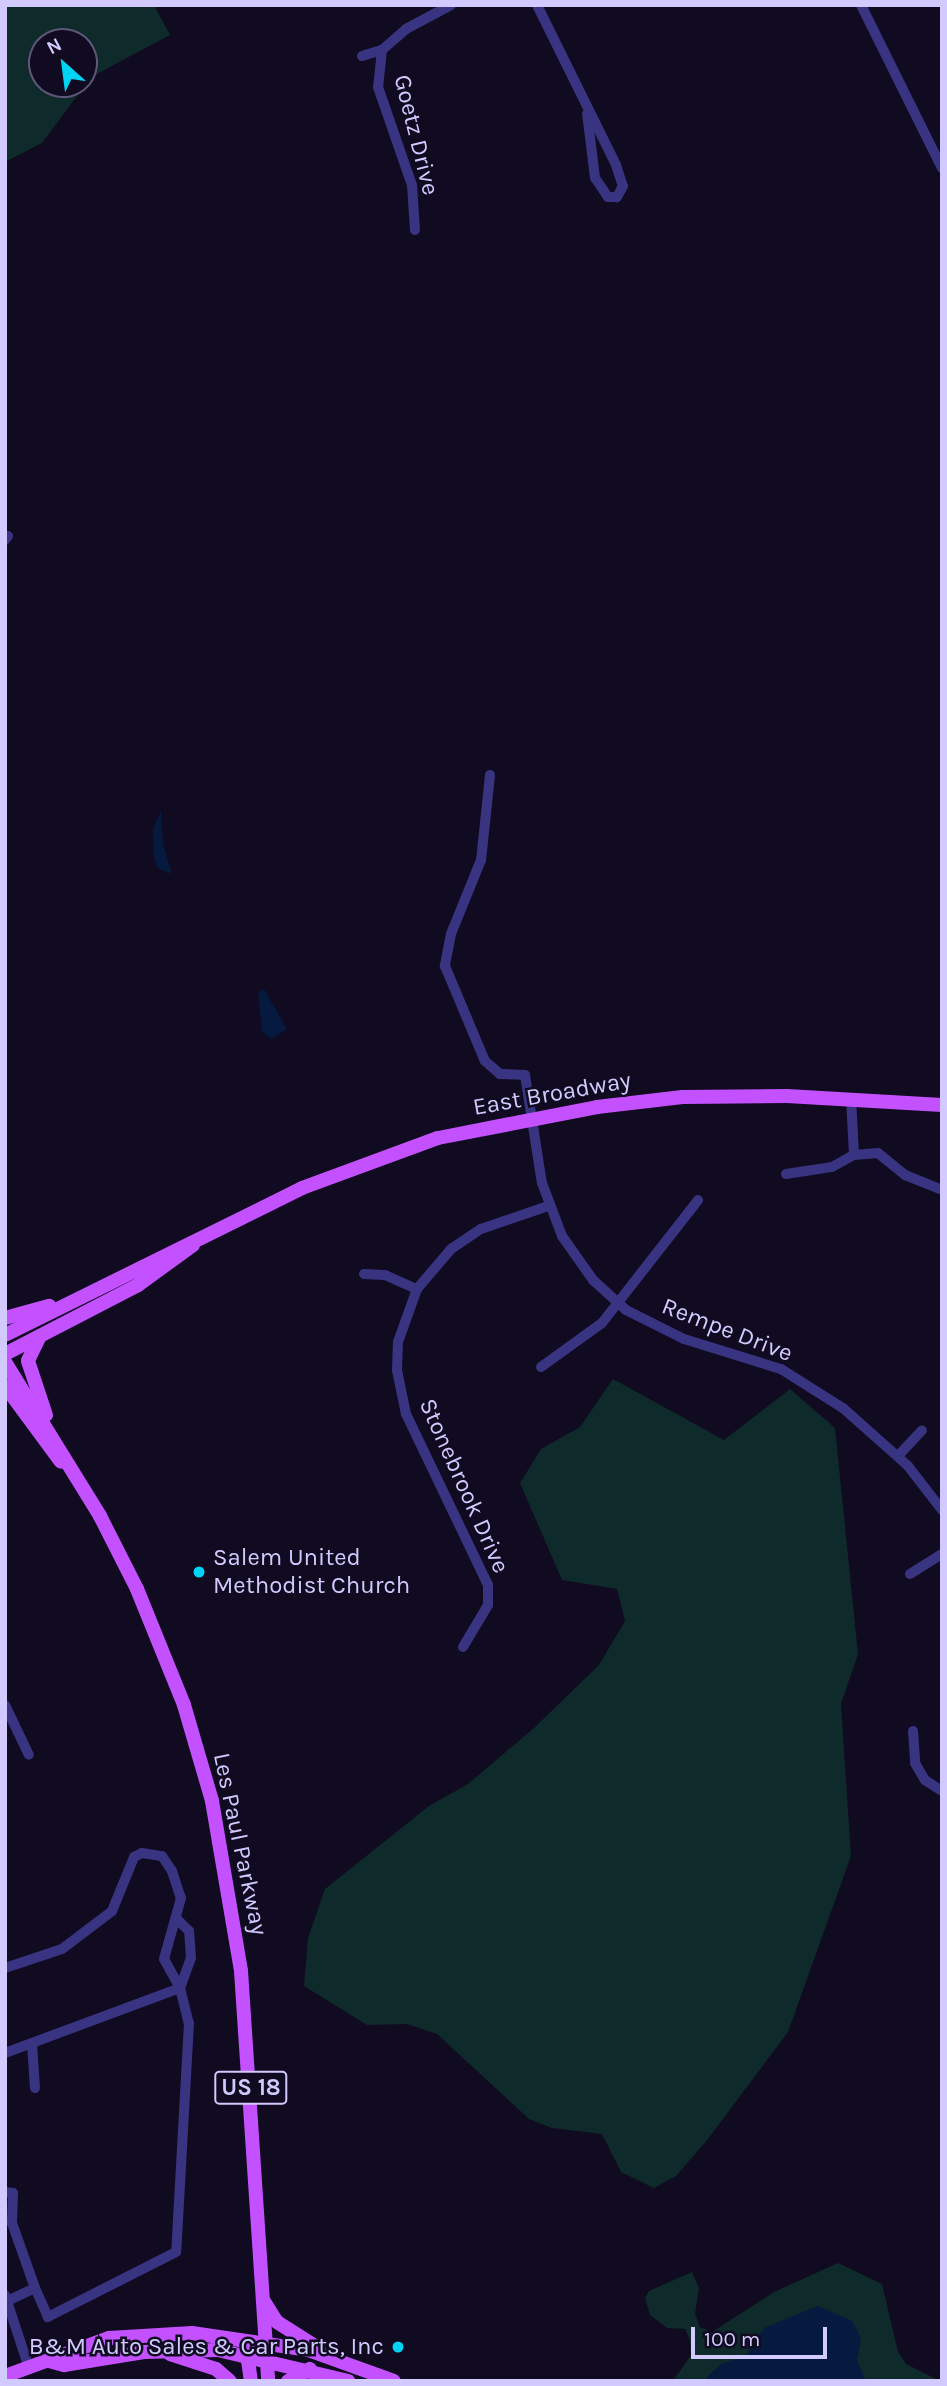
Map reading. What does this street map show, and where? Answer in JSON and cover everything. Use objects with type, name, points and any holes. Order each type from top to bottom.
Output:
[{"type":"main road","name":"East Broadway","points":[[5,1335],[74,1299],[373,1158],[529,1120],[689,1097],[851,1098],[942,1105]]},
{"type":"main road","name":"East Broadway","points":[[5,1354],[138,1284],[193,1245]]},
{"type":"main road","points":[[5,1318],[74,1299]]},
{"type":"main road","points":[[42,1335],[32,1343],[28,1361],[53,1437]]},
{"type":"main road","name":"Les Paul Parkway","points":[[5,1362],[79,1480],[160,1642],[212,1801],[241,1971],[268,2381]]},
{"type":"main road","points":[[5,1386],[44,1444],[79,1480]]},
{"type":"main road","points":[[264,2298],[277,2322],[331,2356]]},
{"type":"main road","points":[[5,2376],[110,2338],[235,2335],[331,2356],[394,2381]]},
{"type":"main road","points":[[235,2335],[251,2381]]},
{"type":"main road","points":[[251,2338],[267,2358]]},
{"type":"main road","points":[[49,2361],[64,2365],[163,2351],[242,2353],[348,2381]]},
{"type":"main road","points":[[163,2351],[216,2369],[230,2381]]},
{"type":"main road","points":[[288,2381],[310,2369]]},
{"type":"street","name":"Goetz Drive","points":[[362,56],[382,50],[406,29],[451,5]]},
{"type":"street","points":[[537,5],[587,113],[616,165],[623,186],[617,197],[608,197],[595,178],[587,113]]},
{"type":"street","points":[[861,5],[942,168]]},
{"type":"street","name":"Goetz Drive","points":[[382,50],[378,87],[412,185],[415,230]]},
{"type":"street","name":"Rempe Drive","points":[[489,775],[481,860],[451,934],[445,966],[485,1061],[500,1074],[525,1075],[529,1120],[548,1206],[577,1261],[617,1303],[657,1329],[781,1369],[843,1408],[898,1456],[942,1510]]},
{"type":"street","points":[[851,1098],[854,1156]]},
{"type":"street","points":[[786,1174],[832,1167],[854,1156],[878,1153],[905,1175],[942,1190]]},
{"type":"street","points":[[541,1367],[586,1338],[698,1200]]},
{"type":"street","name":"Stonebrook Drive","points":[[463,1647],[488,1605],[488,1585],[400,1394],[398,1342],[417,1289],[438,1261],[465,1238],[548,1206]]},
{"type":"street","points":[[364,1274],[385,1275],[417,1289]]},
{"type":"street","points":[[898,1456],[922,1430]]},
{"type":"street","points":[[910,1574],[942,1555]]},
{"type":"street","points":[[5,1705],[29,1755]]},
{"type":"street","points":[[913,1731],[915,1763],[925,1780],[942,1791]]},
{"type":"street","points":[[5,1968],[62,1949],[112,1911],[134,1857],[154,1852],[172,1871],[181,1898],[178,1920],[164,1959],[180,1988],[189,2023],[176,2252],[48,2317],[12,2223],[13,2193],[5,2192]]},
{"type":"street","points":[[5,2053],[180,1988],[191,1958],[189,1931],[178,1920]]},
{"type":"street","points":[[32,2044],[35,2088]]},
{"type":"street","points":[[29,2368],[8,2315],[6,2298],[35,2288]]},
{"type":"green space","points":[[5,5],[154,5],[170,35],[98,73],[98,28],[28,28],[28,98],[75,98],[42,143],[5,162]]},
{"type":"green space","points":[[613,1379],[724,1440],[790,1389],[835,1428],[858,1654],[841,1704],[851,1856],[788,2032],[708,2139],[676,2176],[654,2188],[621,2172],[602,2134],[552,2128],[529,2119],[437,2034],[407,2024],[367,2025],[304,1986],[308,1938],[325,1889],[429,1806],[468,1784],[534,1728],[599,1665],[625,1621],[617,1589],[562,1580],[520,1483],[541,1449],[580,1427]]},
{"type":"green space","points":[[838,2263],[882,2284],[898,2352],[906,2364],[940,2381],[673,2381],[691,2355],[690,2340],[685,2329],[667,2328],[650,2315],[645,2298],[649,2291],[692,2272],[699,2288],[695,2314],[700,2327],[712,2332],[774,2292]]},
{"type":"water","points":[[161,810],[163,844],[172,874],[157,868],[154,856],[153,830]]},
{"type":"water","points":[[264,989],[287,1029],[271,1039],[262,1031],[258,992]]},
{"type":"water","points":[[818,2306],[852,2321],[861,2338],[857,2361],[866,2381],[703,2381],[721,2364],[746,2356],[764,2328]]},
{"type":"place","name":"Salem United Methodist Church","points":[[199,1572]]},
{"type":"place","name":"B&M Auto Sales & Car Parts, Inc","points":[[398,2347]]}]
